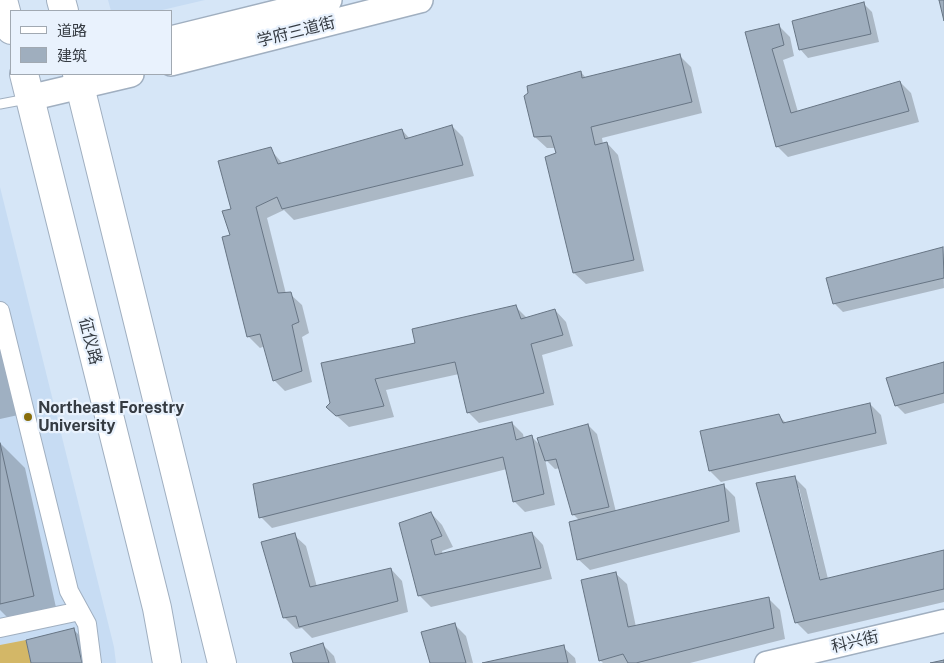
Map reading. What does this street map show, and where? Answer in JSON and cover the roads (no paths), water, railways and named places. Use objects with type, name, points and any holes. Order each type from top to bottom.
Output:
[{"type":"main road","name":"学府三道街","points":[[172,38],[329,0]]},
{"type":"main road","name":"学府三道街","points":[[172,64],[420,0]]},
{"type":"main road","points":[[26,86],[122,75]]},
{"type":"main road","points":[[78,80],[222,663]]},
{"type":"main road","name":"征仪路","points":[[26,86],[157,608]]},
{"type":"main road","points":[[156,663],[157,608]]},
{"type":"main road","points":[[157,608],[167,663]]},
{"type":"street","points":[[0,311],[69,591],[87,624],[92,663]]},
{"type":"street","points":[[0,628],[80,611]]},
{"type":"street","name":"科兴街","points":[[766,663],[944,621]]},
{"type":"lane","points":[[0,104],[26,86]]},
{"type":"place","name":"Northeast Forestry University","points":[[28,417]]}]
